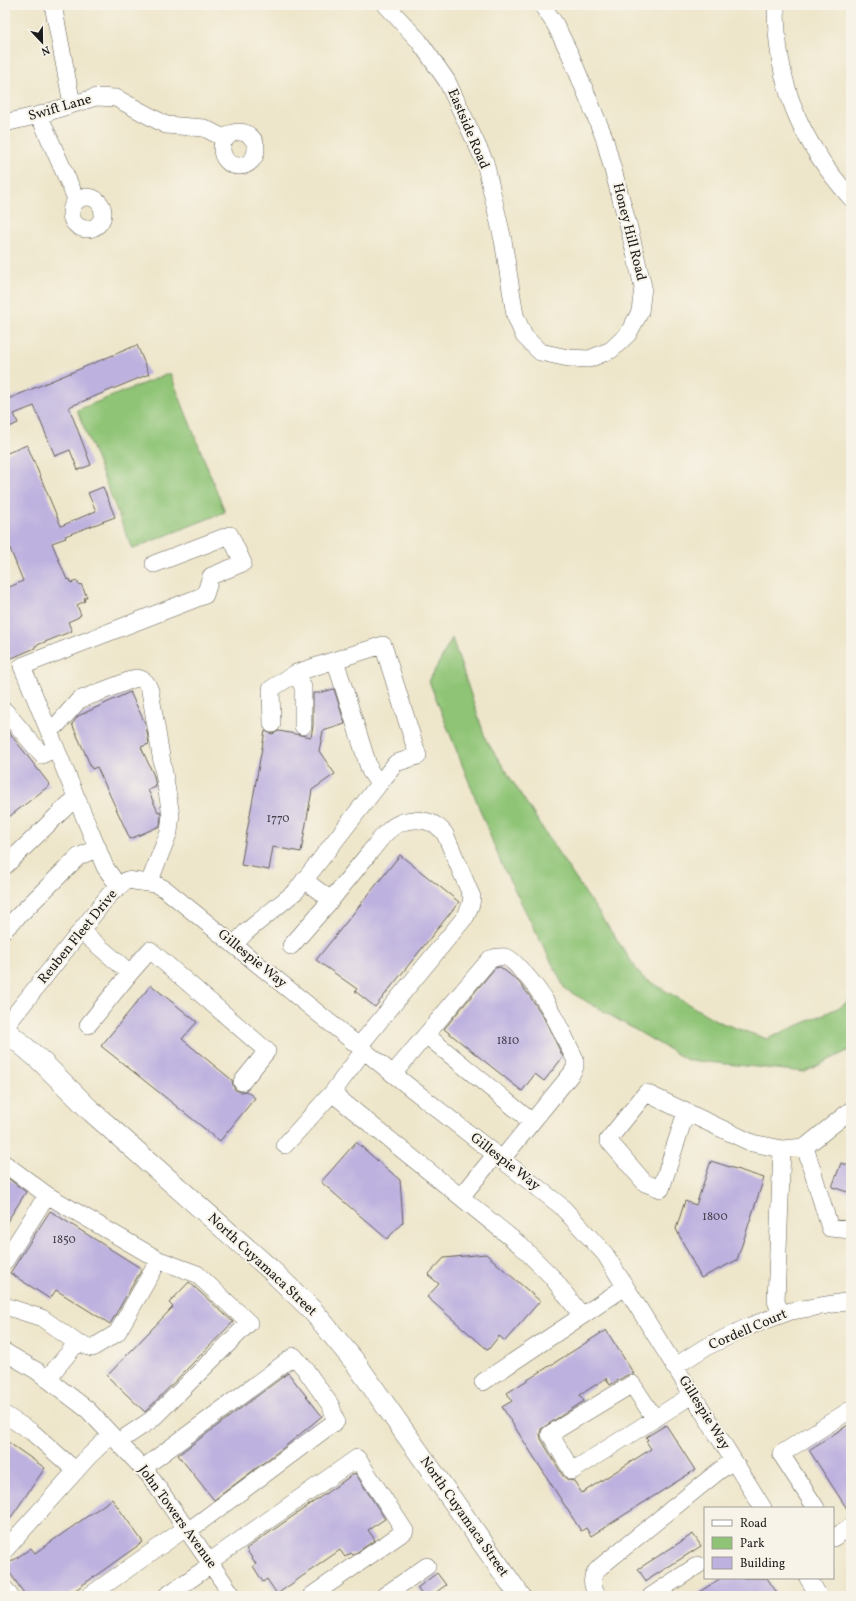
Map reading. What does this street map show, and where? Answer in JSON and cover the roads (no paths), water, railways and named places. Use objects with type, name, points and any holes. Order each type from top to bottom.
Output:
[{"type":"main road","name":"North Cuyamaca Street","points":[[5,1028],[42,1062],[92,1112],[271,1270],[313,1311],[355,1362],[520,1596]]},
{"type":"street","points":[[53,5],[72,104]]},
{"type":"street","name":"Eastside Road","points":[[386,5],[419,41],[447,81],[485,162],[503,240],[512,297]]},
{"type":"street","name":"Honey Hill Road","points":[[512,297],[519,326],[524,336],[540,352],[568,358],[590,359],[611,350],[628,334],[640,312],[642,299],[642,287],[630,232],[604,137],[570,54],[555,24],[542,5]]},
{"type":"street","points":[[776,5],[778,48],[782,72],[789,96],[808,141],[822,162],[851,198]]},
{"type":"street","name":"Swift Lane","points":[[5,123],[96,97],[116,98],[166,125],[204,128],[226,139]]},
{"type":"street","points":[[39,114],[77,201]]},
{"type":"street","points":[[119,887],[106,866],[98,848],[22,666],[205,595],[211,576],[243,563],[230,534],[154,564]]},
{"type":"street","points":[[234,945],[246,932],[296,891],[396,763],[418,756],[383,645],[296,673],[271,689],[272,724]]},
{"type":"street","points":[[335,660],[370,771],[379,784]]},
{"type":"street","points":[[296,673],[303,686],[303,726]]},
{"type":"street","points":[[48,727],[57,724],[79,700],[136,678],[144,680],[147,684],[150,691],[172,815],[169,832],[150,883]]},
{"type":"street","points":[[5,711],[42,755],[56,748]]},
{"type":"street","points":[[5,866],[69,804],[78,800]]},
{"type":"street","points":[[285,1145],[332,1094],[362,1048],[466,916],[472,904],[472,897],[445,834],[440,827],[434,823],[422,820],[402,823],[388,830],[291,946]]},
{"type":"street","points":[[5,929],[78,857],[98,848]]},
{"type":"street","name":"Reuben Fleet Drive","points":[[5,1028],[109,896],[127,880],[155,884],[166,889]]},
{"type":"street","points":[[304,880],[331,900]]},
{"type":"street","name":"Gillespie Way","points":[[166,889],[394,1074],[560,1206],[605,1254],[674,1367],[763,1507]]},
{"type":"street","points":[[81,931],[130,973]]},
{"type":"street","points":[[88,1025],[150,950],[267,1051],[242,1082]]},
{"type":"street","points":[[394,1074],[490,959],[502,956],[507,957],[532,981],[545,999],[575,1059],[575,1067],[572,1073],[532,1122],[461,1198]]},
{"type":"street","points":[[426,1035],[532,1122]]},
{"type":"street","points":[[686,1112],[661,1190],[645,1183],[608,1140],[646,1093],[752,1143],[782,1149],[805,1147],[851,1110]]},
{"type":"street","points":[[332,1094],[520,1245],[539,1262],[582,1316]]},
{"type":"street","points":[[805,1147],[830,1228],[851,1230]]},
{"type":"street","points":[[782,1149],[776,1301],[782,1314]]},
{"type":"street","points":[[5,1164],[47,1195],[159,1260],[197,1274],[248,1323],[151,1420],[114,1438],[76,1471],[5,1550]]},
{"type":"street","points":[[5,1261],[47,1195]]},
{"type":"street","points":[[5,1306],[42,1318],[77,1343],[92,1348],[117,1333],[159,1260]]},
{"type":"street","points":[[483,1382],[625,1287]]},
{"type":"street","name":"Cordell Court","points":[[674,1367],[704,1348],[750,1326],[782,1314],[791,1311],[851,1301]]},
{"type":"street","points":[[47,1379],[77,1343]]},
{"type":"street","name":"John Towers Avenue","points":[[5,1352],[47,1379],[88,1410],[143,1468],[232,1596]]},
{"type":"street","points":[[89,1596],[187,1530],[336,1421],[331,1406],[294,1356],[143,1468]]},
{"type":"street","points":[[655,1419],[632,1384],[550,1434],[572,1471],[655,1419],[692,1395]]},
{"type":"street","points":[[815,1507],[781,1454],[850,1410],[851,1412]]},
{"type":"street","points":[[5,1415],[32,1432],[76,1471]]},
{"type":"street","points":[[166,1596],[357,1458],[406,1531],[311,1596]]},
{"type":"street","points":[[597,1596],[593,1587],[592,1579],[600,1567],[720,1470],[734,1461]]},
{"type":"street","points":[[834,1536],[851,1527]]},
{"type":"street","points":[[651,1596],[698,1565]]},
{"type":"street","points":[[384,1596],[427,1566]]},
{"type":"street","points":[[809,1579],[819,1596]]},
{"type":"street","points":[[5,1589],[10,1596]]}]
